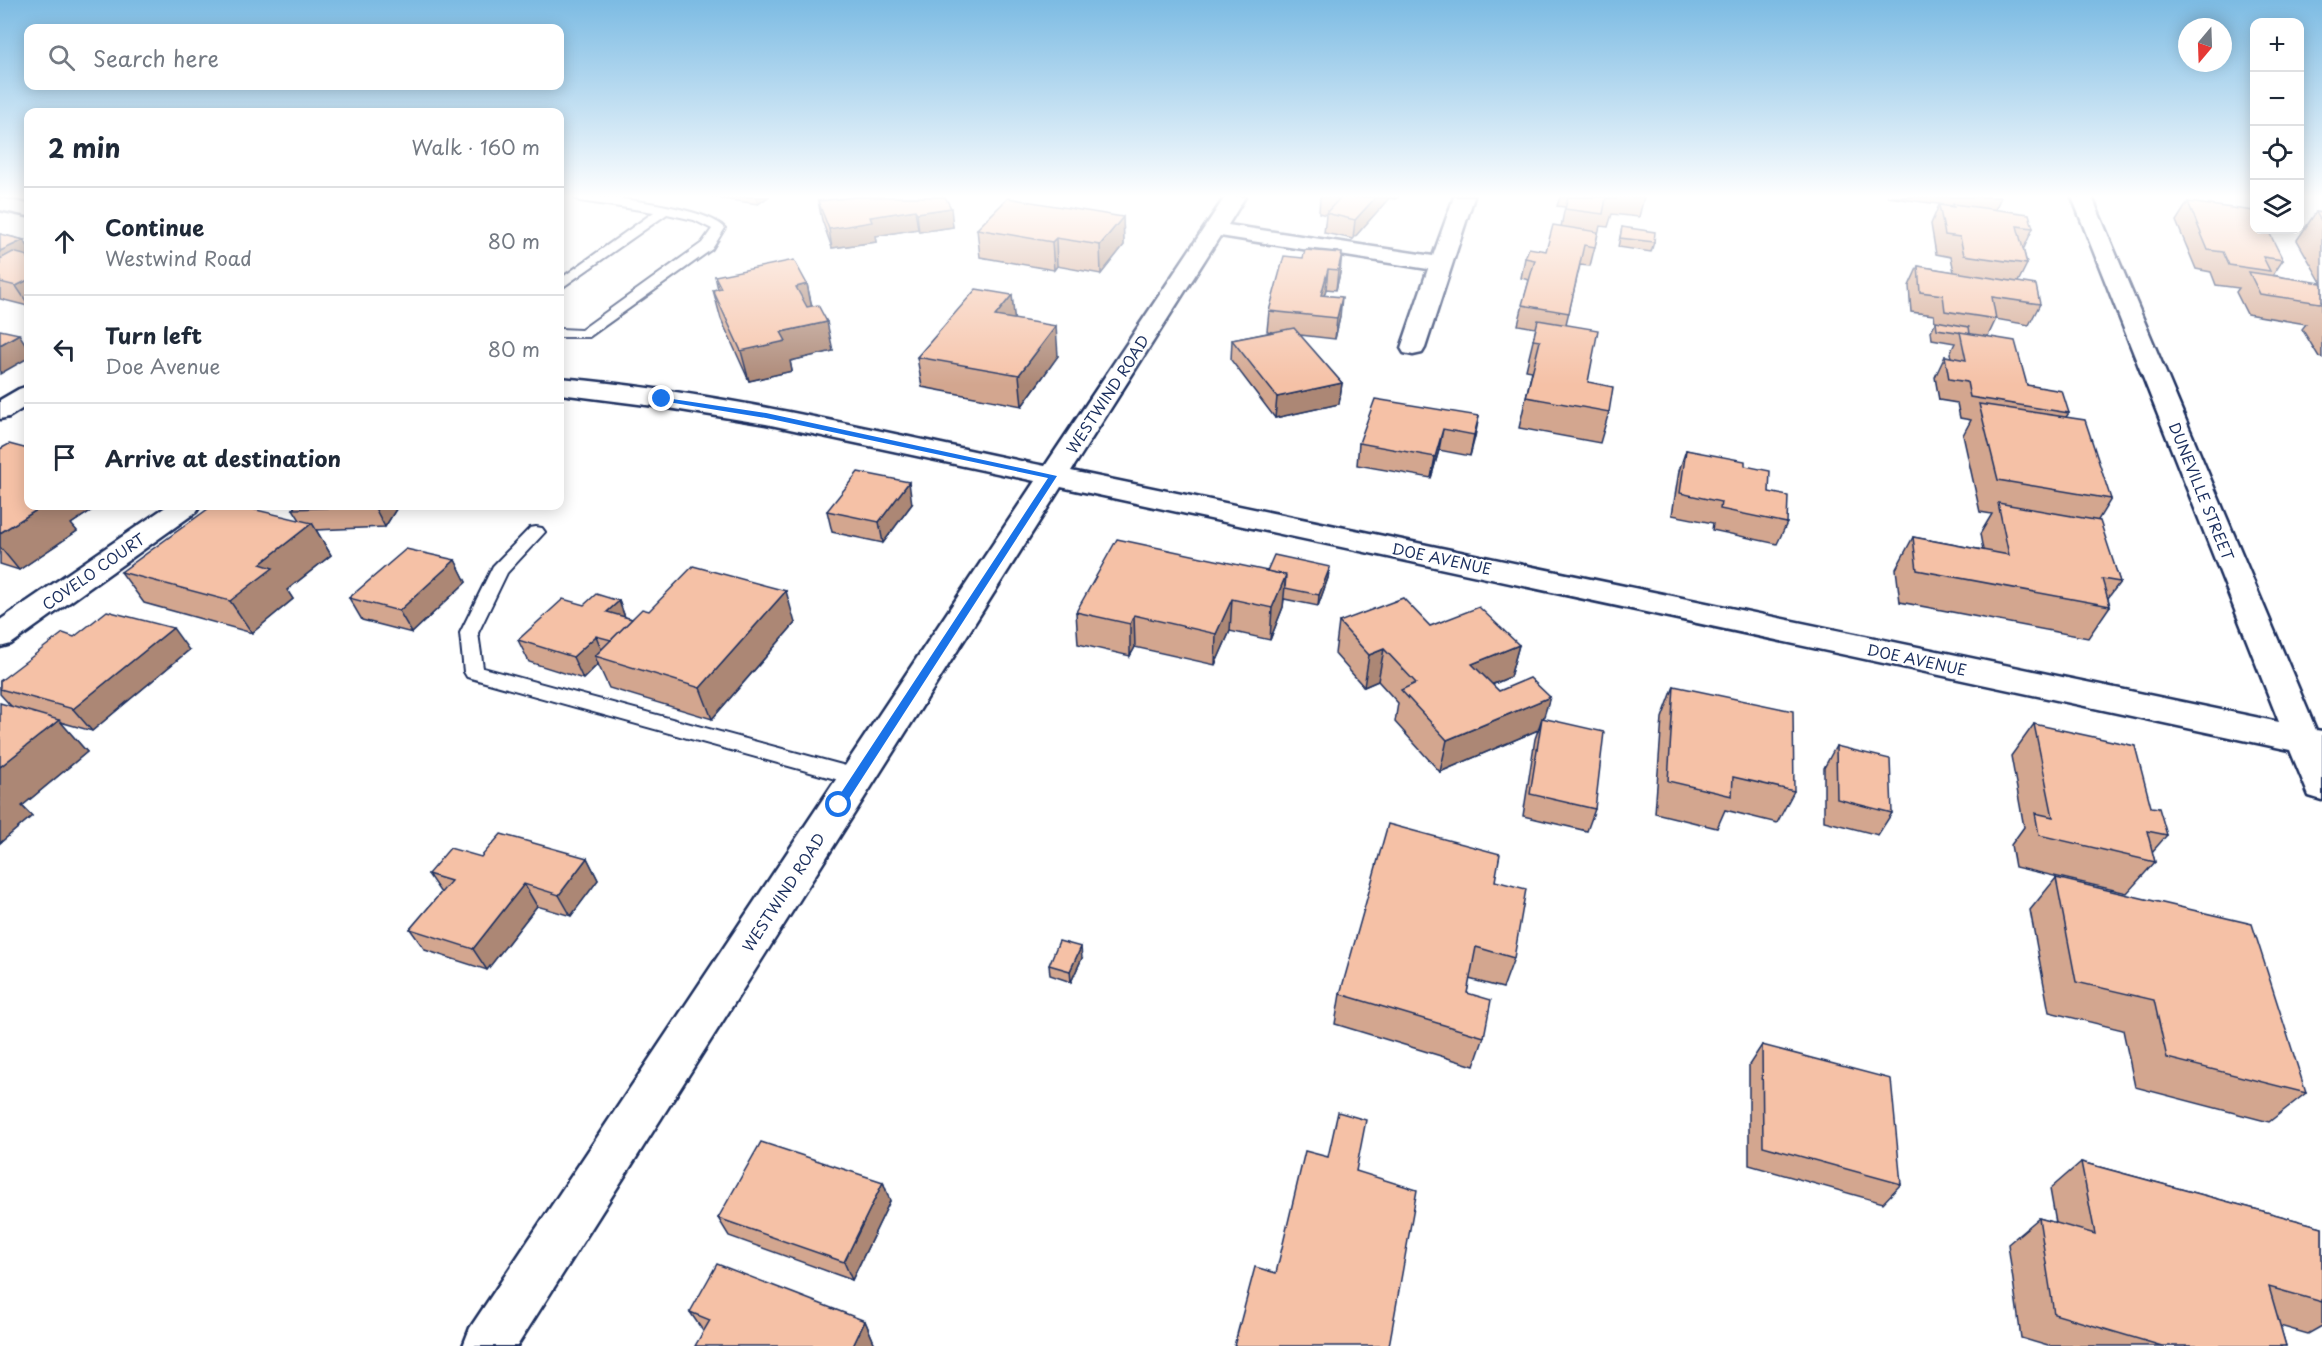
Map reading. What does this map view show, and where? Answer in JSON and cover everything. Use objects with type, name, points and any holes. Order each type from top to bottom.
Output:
[{"type":"street","name":"WESTWIND ROAD","points":[[488,1346],[1194,260]]},
{"type":"street","points":[[1414,260],[1441,264]]},
{"type":"street","points":[[1413,348],[1442,260]]},
{"type":"street","name":"DUNEVILLE STREET","points":[[2109,260],[2312,742],[2322,786]]},
{"type":"street","name":"DOE AVENUE","points":[[564,387],[766,416],[2312,742]]},
{"type":"street","points":[[0,411],[24,396]]},
{"type":"street","name":"COVELO COURT","points":[[0,636],[180,510]]},
{"type":"lane","points":[[564,282],[595,260]]},
{"type":"lane","points":[[564,333],[584,334],[688,260]]},
{"type":"lane","points":[[536,532],[500,570],[469,633],[474,672],[857,777]]},
{"type":"building","points":[[0,260],[24,260],[24,282],[16,286],[0,282]]},
{"type":"building","points":[[794,260],[807,284],[796,287],[807,307],[818,305],[827,322],[781,332],[786,341],[741,351],[713,290],[721,288],[715,276]]},
{"type":"building","points":[[1283,260],[1340,260],[1338,270],[1328,269],[1321,295],[1342,297],[1337,318],[1269,311]]},
{"type":"building","points":[[1535,260],[1581,260],[1569,313],[1522,305]]},
{"type":"building","points":[[1998,260],[2026,260],[2027,264]]},
{"type":"building","points":[[2227,260],[2264,260],[2270,271],[2229,265]]},
{"type":"building","points":[[1918,266],[2036,285],[2040,304],[1992,297],[1996,319],[1945,311],[1943,295],[1920,292]]},
{"type":"building","points":[[2249,272],[2321,283],[2322,301],[2320,303],[2260,294]]},
{"type":"building","points":[[976,289],[1012,295],[995,316],[1056,326],[1019,375],[917,357]]},
{"type":"building","points":[[1538,320],[1598,330],[1588,382],[1613,387],[1609,412],[1526,397],[1540,341],[1533,340]]},
{"type":"building","points":[[1936,321],[1969,327],[1970,334],[1937,329]]},
{"type":"building","points":[[1294,328],[1342,383],[1277,397],[1232,340]]},
{"type":"building","points":[[0,330],[19,334],[0,345]]},
{"type":"building","points":[[1960,332],[2015,341],[2027,385],[2062,391],[2069,413],[1970,397],[1967,382],[1949,379],[1945,356],[1966,360]]},
{"type":"building","points":[[1375,399],[1479,416],[1474,435],[1443,429],[1435,457],[1359,443]]},
{"type":"building","points":[[1979,404],[2085,420],[2111,499],[1998,480]]},
{"type":"building","points":[[9,444],[24,448],[24,510],[37,510],[0,533],[0,449]]},
{"type":"building","points":[[1686,450],[1745,461],[1745,466],[1770,471],[1769,492],[1788,496],[1787,523],[1720,509],[1721,502],[1680,493]]},
{"type":"building","points":[[858,472],[909,482],[879,522],[827,511]]},
{"type":"building","points":[[1998,503],[2100,521],[2120,582],[2102,579],[2110,606],[1917,570],[1913,537],[2009,555]]},
{"type":"building","points":[[206,510],[257,510],[312,523],[260,564],[273,568],[230,601],[121,572]]},
{"type":"building","points":[[1117,539],[1286,575],[1272,608],[1232,599],[1216,634],[1134,615],[1130,624],[1076,612]]},
{"type":"building","points":[[406,549],[455,560],[399,611],[349,598]]},
{"type":"building","points":[[1274,555],[1330,567],[1319,595],[1285,588],[1286,575],[1267,571]]},
{"type":"building","points":[[693,566],[786,591],[700,688],[595,656],[642,609],[649,611]]},
{"type":"building","points":[[596,594],[619,601],[607,612],[632,619],[611,640],[596,636],[573,657],[518,640],[563,599],[584,605]]},
{"type":"building","points":[[1403,598],[1430,626],[1479,607],[1519,645],[1472,664],[1499,691],[1530,678],[1550,697],[1447,740],[1401,690],[1416,683],[1384,649],[1369,655],[1339,622]]},
{"type":"building","points":[[107,611],[173,628],[73,709],[0,689],[0,681],[63,633],[74,637]]},
{"type":"building","points":[[1674,686],[1793,711],[1794,791],[1733,777],[1732,796],[1668,781]]},
{"type":"building","points":[[0,703],[59,720],[0,767]]},
{"type":"building","points":[[1542,718],[1604,732],[1595,809],[1530,794]]},
{"type":"building","points":[[2034,724],[2135,746],[2151,807],[2159,808],[2167,835],[2147,831],[2155,862],[2039,835],[2035,813],[2053,817]]},
{"type":"building","points":[[1836,746],[1890,759],[1892,813],[1837,799]]},
{"type":"building","points":[[1388,824],[1500,854],[1495,881],[1526,889],[1514,958],[1476,947],[1467,993],[1491,1000],[1484,1037],[1340,994]]},
{"type":"building","points":[[501,834],[587,858],[559,895],[524,884],[473,949],[410,929],[451,881],[428,874],[450,848],[481,857]]},
{"type":"building","points":[[2056,878],[2252,924],[2306,1093],[2167,1058],[2154,1000],[2076,982]]},
{"type":"building","points":[[1059,941],[1081,947],[1070,971],[1049,965]]},
{"type":"building","points":[[1762,1045],[1891,1079],[1901,1184],[1763,1146]]},
{"type":"building","points":[[1338,1112],[1366,1120],[1356,1171],[1417,1190],[1389,1346],[1234,1346],[1255,1267],[1276,1273],[1305,1151],[1328,1157]]},
{"type":"building","points":[[761,1142],[883,1182],[844,1262],[718,1218]]},
{"type":"building","points":[[2081,1162],[2322,1227],[2322,1302],[2269,1287],[2286,1346],[2162,1346],[2054,1314],[2039,1218],[2095,1234]]},
{"type":"building","points":[[717,1264],[865,1321],[853,1346],[695,1346],[710,1320],[690,1312]]},
{"type":"route","points":[[662,399],[766,416],[1053,476],[839,805]]}]
